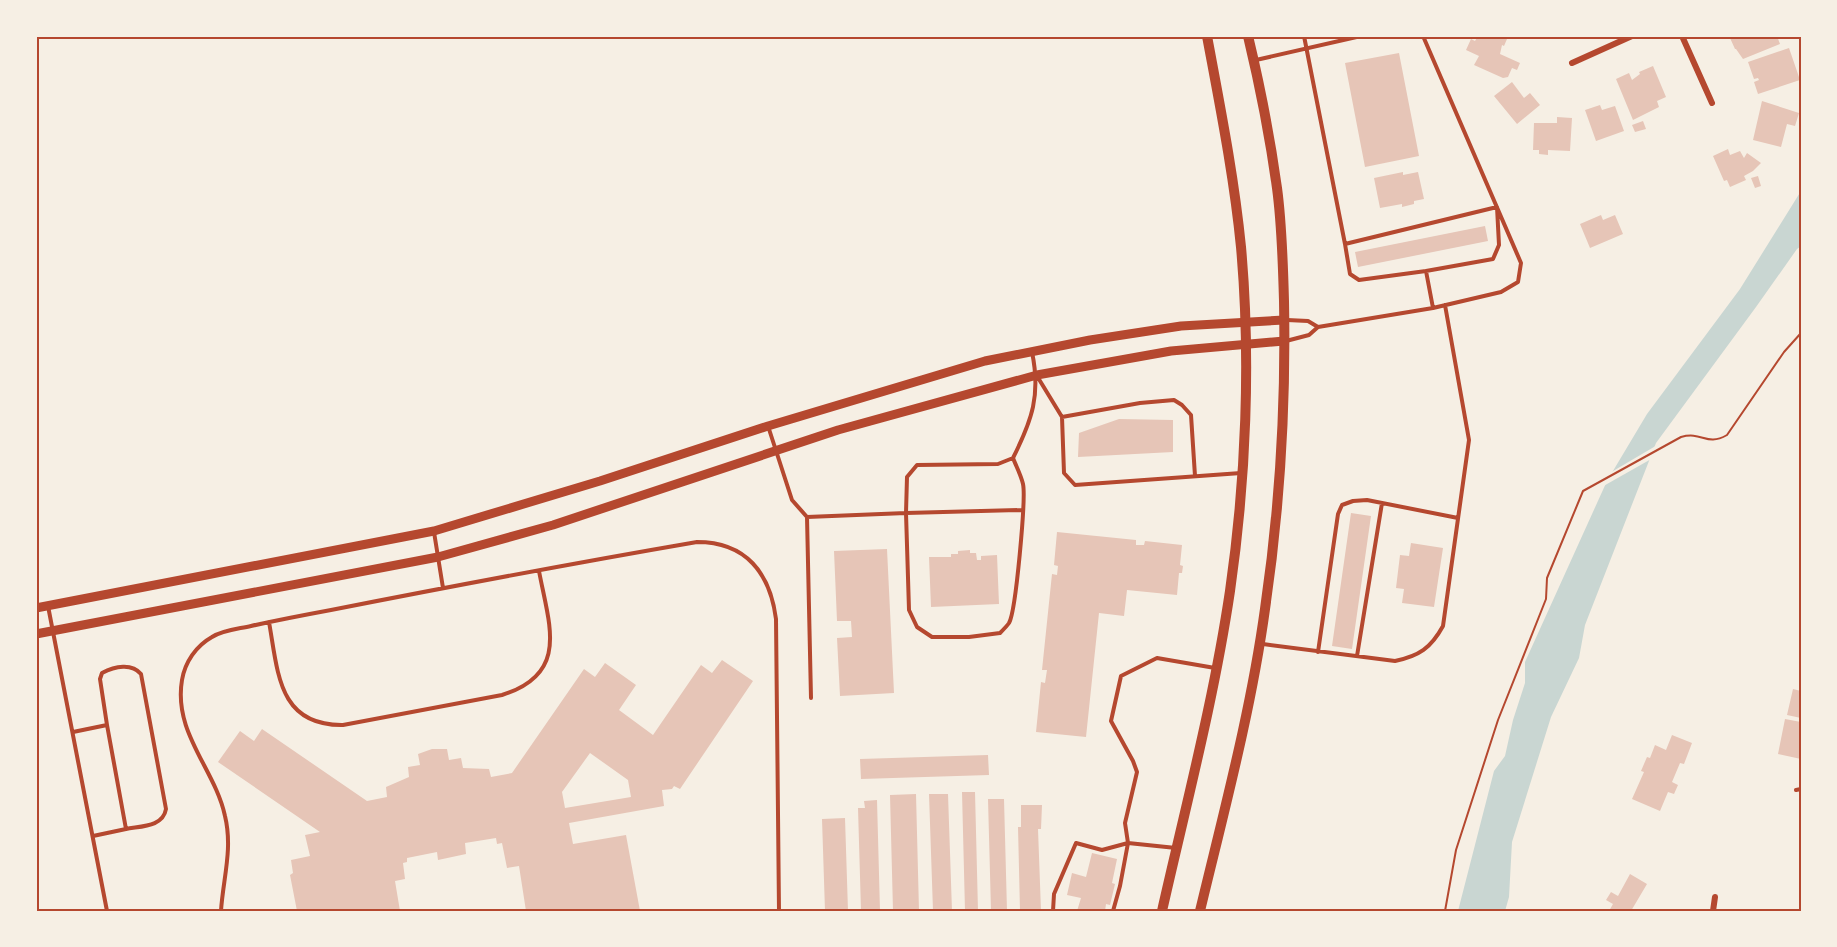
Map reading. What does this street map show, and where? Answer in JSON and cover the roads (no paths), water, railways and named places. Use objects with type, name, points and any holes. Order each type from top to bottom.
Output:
[{"type":"main road","points":[[1162,911],[1217,668],[1230,588],[1241,473],[1245,398],[1245,321],[1237,209],[1207,36]]},
{"type":"main road","points":[[1200,911],[1260,643],[1270,574],[1283,431],[1284,320],[1282,245],[1277,188],[1248,36]]},
{"type":"street","points":[[1572,63],[1632,36]]},
{"type":"street","points":[[1682,36],[1712,103]]},
{"type":"street","points":[[36,608],[434,531],[974,364],[1090,340],[1171,327],[1284,320]]},
{"type":"street","points":[[36,634],[438,557],[553,525],[849,427],[1037,375],[1171,351],[1284,341]]},
{"type":"street","points":[[1713,911],[1715,897]]},
{"type":"lane","points":[[1304,36],[1350,274],[1359,280],[1426,271],[1494,258],[1499,245],[1497,207]]},
{"type":"lane","points":[[1254,61],[1360,36]]},
{"type":"lane","points":[[1284,341],[1310,335],[1318,327],[1433,308],[1501,292],[1518,282],[1521,263],[1423,36]]},
{"type":"lane","points":[[1345,244],[1497,207]]},
{"type":"lane","points":[[1426,271],[1433,308]]},
{"type":"lane","points":[[1260,643],[1395,661],[1410,658],[1434,643],[1443,626],[1469,440],[1445,305]]},
{"type":"lane","points":[[1284,320],[1308,321],[1318,327]]},
{"type":"lane","points":[[1032,351],[1037,375],[1062,417],[1064,473],[1075,485],[1241,473]]},
{"type":"lane","points":[[1013,458],[998,464],[917,465],[907,477],[909,610],[917,627],[932,637],[969,637],[1000,633],[1010,622],[1014,607],[1023,486],[1013,458],[1032,411],[1037,375]]},
{"type":"lane","points":[[1062,417],[1140,403],[1174,400],[1191,415],[1195,476]]},
{"type":"lane","points":[[768,426],[792,500],[807,517],[811,698]]},
{"type":"lane","points":[[1318,652],[1338,514],[1342,505],[1367,500],[1458,518]]},
{"type":"lane","points":[[1358,656],[1382,503]]},
{"type":"lane","points":[[807,517],[1022,510]]},
{"type":"lane","points":[[434,531],[443,588]]},
{"type":"lane","points":[[221,911],[229,843],[225,815],[216,790],[186,730],[181,682],[184,670],[195,651],[211,638],[227,631],[443,588],[697,542],[708,542],[728,546],[755,565],[763,575],[774,602],[779,911]]},
{"type":"lane","points":[[269,622],[282,688],[297,711],[315,722],[344,725],[502,695],[523,687],[537,676],[549,656],[550,628],[539,571]]},
{"type":"lane","points":[[48,605],[107,911]]},
{"type":"lane","points":[[1113,911],[1128,843],[1125,823],[1137,772],[1111,721],[1121,676],[1157,658],[1217,668]]},
{"type":"lane","points":[[93,836],[126,829],[158,822],[164,817],[166,809],[141,674],[136,668],[128,666],[102,673],[100,679],[126,829]]},
{"type":"lane","points":[[73,732],[107,725]]},
{"type":"lane","points":[[1053,911],[1054,894],[1076,843],[1102,850],[1128,843],[1176,848]]}]
